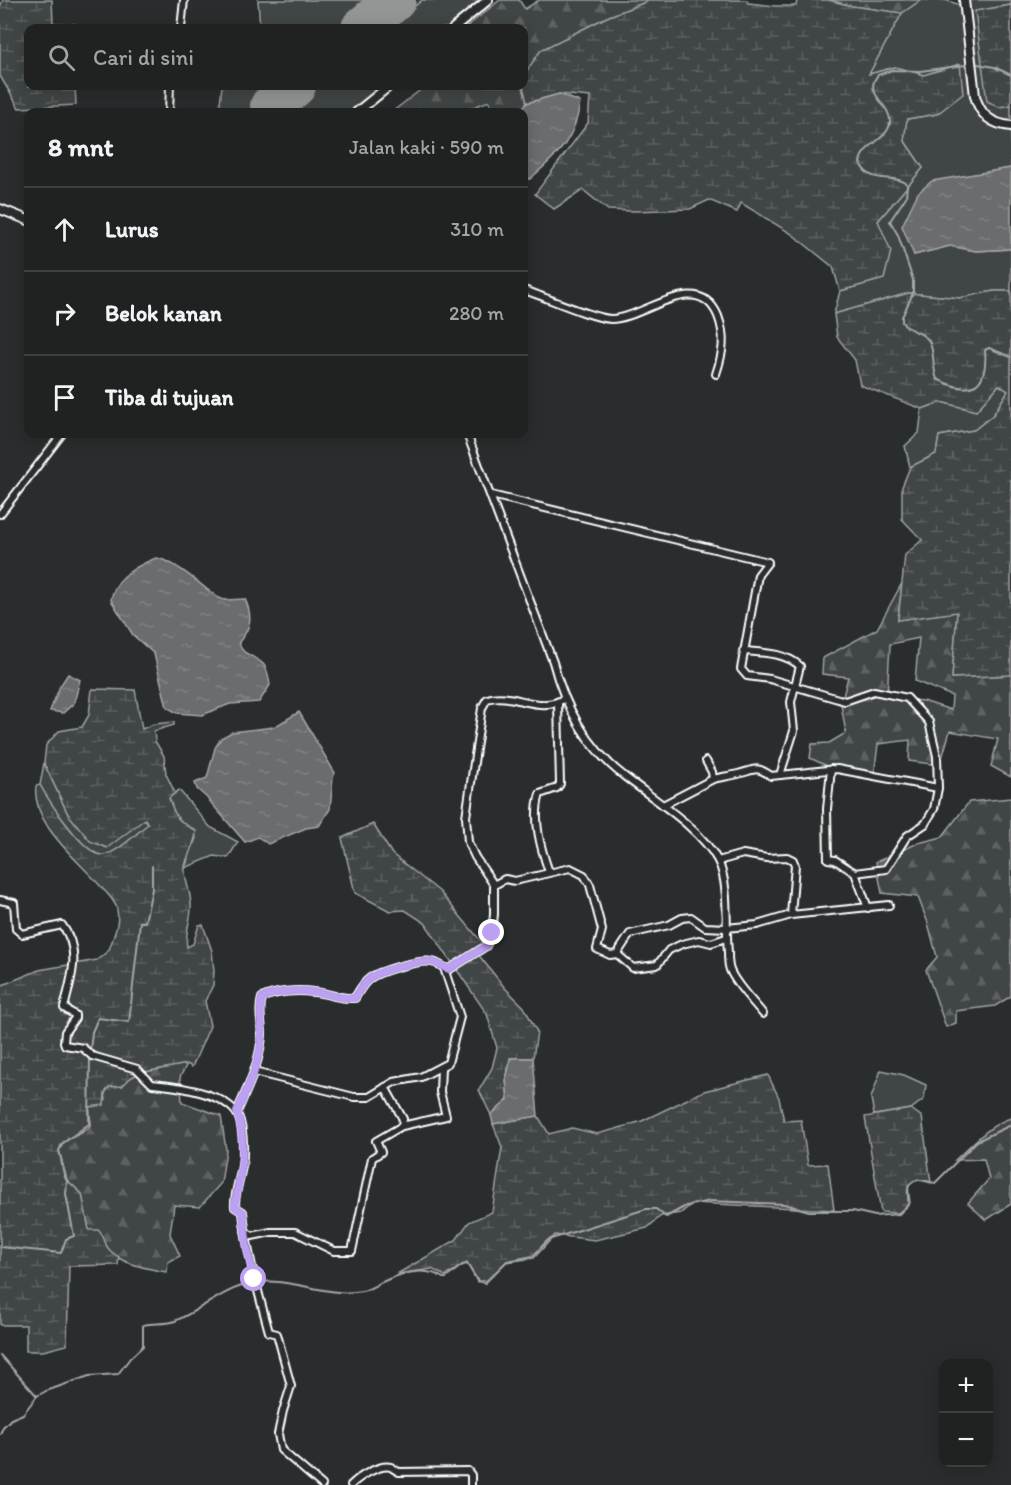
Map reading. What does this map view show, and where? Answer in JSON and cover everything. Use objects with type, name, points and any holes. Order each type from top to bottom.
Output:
[{"type":"street","points":[[181,24],[184,0]]},
{"type":"street","points":[[459,24],[488,0]]},
{"type":"street","points":[[964,0],[978,108],[993,122],[1011,126]]},
{"type":"street","points":[[169,108],[170,90]]},
{"type":"street","points":[[362,108],[384,90]]},
{"type":"street","points":[[0,209],[24,218]]},
{"type":"street","points":[[528,291],[593,315],[611,319],[626,316],[681,296],[700,296],[714,307],[722,327],[724,349],[716,374]]},
{"type":"street","points":[[0,514],[59,438]]},
{"type":"street","points":[[469,438],[565,698],[578,726],[621,775],[663,805],[705,843],[718,861],[725,885],[729,969],[763,1014]]},
{"type":"street","points":[[491,495],[768,562],[758,574],[743,651],[741,669],[747,676],[795,686],[845,701],[874,691],[908,698],[929,722],[937,756],[938,788],[934,808],[925,824],[907,836],[886,869],[855,873],[835,860],[828,859],[827,809],[831,769]]},
{"type":"street","points":[[743,651],[780,655],[800,666],[791,702],[794,731],[780,775]]},
{"type":"street","points":[[237,1112],[254,1072],[262,1034],[259,1008],[262,998],[279,993],[314,992],[341,999],[355,998],[370,978],[380,973],[426,962],[433,962],[450,969],[486,946],[492,933],[494,885],[468,842],[466,817],[482,708],[487,699],[498,697],[544,706],[558,703],[565,698]]},
{"type":"street","points":[[549,872],[541,849],[538,800],[540,794],[557,788],[560,784],[558,703]]},
{"type":"street","points":[[706,761],[713,778]]},
{"type":"street","points":[[663,805],[713,778],[738,774],[753,768],[762,770],[771,776],[831,769],[849,770],[938,788]]},
{"type":"street","points":[[718,861],[743,854],[767,858],[787,857],[793,860],[795,865],[791,915]]},
{"type":"street","points":[[494,885],[505,879],[515,881],[570,868],[584,875],[590,885],[602,930],[597,949],[610,955],[617,954],[630,934],[669,926],[682,918],[691,917],[705,927],[726,928],[757,925],[791,915],[889,905]]},
{"type":"street","points":[[855,873],[868,908]]},
{"type":"street","points":[[0,900],[14,903],[16,929],[22,934],[62,925],[69,934],[74,954],[64,1008],[75,1015],[75,1018],[65,1032],[65,1045],[83,1048],[89,1054],[137,1069],[152,1084],[219,1098],[237,1112],[242,1128],[242,1165],[235,1207],[243,1212],[247,1248],[254,1279],[269,1332],[277,1334],[291,1386],[283,1411],[278,1443],[281,1450],[322,1485]]},
{"type":"street","points":[[617,954],[633,968],[657,965],[669,950],[682,944],[699,940],[711,943],[726,938]]},
{"type":"street","points":[[254,1072],[354,1096],[369,1097],[394,1082],[421,1077],[441,1067],[448,1063],[460,1017],[444,968]]},
{"type":"street","points":[[245,1231],[252,1236],[271,1232],[294,1232],[333,1251],[351,1251],[372,1158],[381,1152],[376,1141],[402,1126],[446,1116],[440,1092],[441,1067]]},
{"type":"street","points":[[385,1087],[403,1119],[402,1126]]},
{"type":"street","points":[[351,1485],[356,1480],[382,1467],[392,1467],[399,1472],[468,1471],[471,1475],[471,1485]]},
{"type":"shaded area","points":[[258,0],[481,0],[452,24],[260,24]]},
{"type":"shaded area","points":[[222,90],[380,90],[363,108],[219,108]]},
{"type":"green space","points":[[3,0],[52,0],[53,23],[75,24],[24,24],[24,90],[75,90],[76,105],[19,108],[0,76],[0,7]]},
{"type":"green space","points":[[258,0],[383,0],[356,24],[260,24]]},
{"type":"green space","points":[[422,0],[481,0],[452,24],[380,24],[394,13],[400,19]]},
{"type":"green space","points":[[500,0],[519,0],[525,9],[539,0],[651,0],[607,17],[541,50],[528,69],[528,24],[470,24]]},
{"type":"green space","points":[[651,0],[747,0],[748,3],[796,6],[797,0],[828,0],[902,13],[869,74],[895,67],[924,75],[960,64],[963,94],[937,114],[907,119],[904,140],[923,168],[878,221],[891,251],[884,279],[840,291],[833,267],[792,234],[741,203],[737,212],[709,200],[690,209],[608,210],[583,190],[554,209],[535,194],[588,123],[590,97],[559,94],[527,103],[524,90],[528,90],[528,69],[541,50],[607,17]]},
{"type":"green space","points":[[828,0],[921,0],[902,13]]},
{"type":"green space","points":[[921,0],[945,0],[966,7],[965,0],[1011,0],[1011,5],[976,11],[999,107],[1011,105],[1011,168],[932,182],[914,255],[950,246],[976,251],[1011,249],[1011,291],[994,291],[960,298],[909,293],[834,314],[840,291],[884,279],[890,251],[878,221],[923,168],[904,140],[907,119],[937,114],[960,64],[924,75],[895,67],[869,74],[902,13]]},
{"type":"green space","points":[[1011,5],[1011,105],[999,107],[987,101],[975,11]]},
{"type":"green space","points":[[222,90],[266,90],[261,94],[273,108],[219,108]]},
{"type":"green space","points":[[307,90],[380,90],[363,108],[295,108],[308,97]]},
{"type":"green space","points":[[524,90],[527,103],[523,108],[492,108],[489,101],[471,108],[397,108],[419,91]]},
{"type":"green space","points":[[994,291],[1011,291],[1011,675],[952,678],[957,612],[898,620],[905,555],[922,540],[902,519],[902,487],[910,467],[936,454],[939,436],[974,430],[993,415],[1008,391],[999,385],[976,411],[941,402],[922,409],[860,385],[855,360],[837,337],[834,314],[909,293],[960,298]]},
{"type":"green space","points":[[999,385],[1008,391],[993,415],[974,430],[939,436],[936,454],[910,467],[905,446],[919,433],[922,409],[941,402],[976,411]]},
{"type":"green space","points":[[902,583],[898,620],[957,612],[952,678],[1011,675],[1011,777],[991,766],[998,739],[950,731],[940,765],[909,761],[910,740],[878,744],[874,776],[842,773],[810,758],[812,744],[829,743],[846,733],[841,704],[848,677],[822,674],[823,658],[877,629]],"holes":[[[919,638],[915,681],[952,696],[951,710],[923,701],[887,698],[890,644]]]},
{"type":"green space","points":[[92,689],[135,690],[142,729],[154,724],[174,722],[174,725],[154,731],[155,741],[164,756],[166,774],[175,793],[169,798],[174,810],[181,821],[196,831],[185,867],[191,905],[186,942],[187,947],[193,944],[199,925],[203,925],[212,951],[214,971],[213,985],[205,1001],[210,1026],[192,1067],[187,1064],[139,1073],[122,1086],[109,1087],[105,1093],[104,1105],[89,1107],[91,1124],[88,1128],[61,1145],[59,1151],[67,1180],[82,1194],[89,1230],[98,1230],[102,1234],[109,1249],[119,1257],[118,1265],[69,1266],[67,1345],[43,1351],[26,1351],[26,1325],[0,1325],[0,986],[39,970],[97,960],[109,950],[118,920],[116,907],[111,898],[58,841],[49,828],[36,800],[36,786],[40,785],[76,837],[94,852],[102,855],[119,848],[148,824],[145,819],[107,848],[90,841],[68,814],[44,763],[46,745],[59,731],[82,727],[89,715]]},
{"type":"green space","points":[[44,763],[68,814],[146,819],[149,824],[113,852],[102,855],[95,852],[77,837],[40,785]]},
{"type":"green space","points":[[179,790],[210,827],[238,842],[228,858],[214,856],[185,868],[196,838],[194,829],[180,821],[171,804],[169,798]]},
{"type":"green space","points":[[1011,798],[1011,996],[995,1006],[956,1011],[956,1023],[946,1027],[926,970],[937,957],[918,897],[882,893],[876,862],[918,843],[942,837],[969,802]]},
{"type":"green space","points":[[373,824],[392,854],[440,892],[485,946],[477,953],[505,988],[524,1007],[537,1032],[533,1058],[510,1058],[506,1079],[508,1100],[491,1115],[479,1090],[492,1068],[497,1048],[487,1014],[425,923],[405,910],[390,911],[355,893],[342,838]]},
{"type":"green space","points":[[187,1064],[180,1077],[182,1102],[221,1116],[226,1150],[221,1183],[200,1207],[174,1205],[170,1234],[180,1256],[168,1262],[167,1272],[137,1266],[119,1258],[111,1252],[102,1235],[89,1231],[82,1194],[67,1180],[59,1151],[61,1145],[82,1133],[91,1124],[89,1107],[106,1100],[105,1093],[109,1087],[122,1086],[139,1073]]},
{"type":"green space","points":[[881,1070],[904,1075],[926,1085],[924,1099],[911,1109],[874,1115],[871,1098]]},
{"type":"green space","points":[[768,1075],[779,1098],[784,1121],[801,1120],[808,1165],[828,1164],[834,1210],[693,1203],[681,1213],[661,1216],[647,1228],[595,1240],[555,1235],[534,1258],[506,1262],[487,1280],[477,1282],[467,1263],[445,1276],[432,1269],[397,1274],[456,1240],[469,1222],[492,1212],[502,1147],[493,1124],[538,1116],[549,1134],[572,1128],[597,1134],[642,1121],[704,1091]]},
{"type":"green space","points":[[911,1109],[922,1117],[931,1183],[918,1179],[908,1186],[910,1203],[898,1213],[881,1212],[865,1117]]},
{"type":"green space","points":[[1011,1118],[1011,1204],[986,1220],[968,1203],[989,1179],[984,1159],[955,1160],[988,1130]]},
{"type":"water","points":[[559,94],[580,102],[574,127],[564,146],[530,179],[528,179],[528,108],[523,108],[527,103]]},
{"type":"water","points":[[1011,168],[1011,249],[976,251],[950,246],[914,255],[902,226],[918,193],[932,181]]},
{"type":"water","points":[[156,558],[179,568],[217,597],[224,600],[245,599],[250,622],[239,642],[240,647],[264,665],[270,685],[259,702],[230,704],[202,715],[177,713],[167,707],[154,654],[133,635],[111,600],[117,585],[128,573]]},
{"type":"water","points":[[68,674],[80,680],[74,703],[63,713],[50,711],[60,686]]},
{"type":"water","points":[[299,712],[335,773],[330,809],[319,826],[306,828],[268,844],[258,837],[245,842],[197,789],[195,783],[207,778],[215,748],[221,738],[232,732],[274,727]]},
{"type":"water","points":[[511,1058],[533,1058],[538,1116],[493,1124],[491,1115],[508,1100],[506,1079]]},
{"type":"waterway","points":[[978,64],[994,67],[1011,75]]},
{"type":"waterway","points":[[966,65],[920,71],[892,70],[878,75],[873,87],[890,122],[885,133],[865,152],[860,163],[864,170],[876,177],[896,179],[907,184],[906,197],[890,221],[898,235],[913,280],[913,293],[902,322],[929,341],[937,379],[959,387],[974,386],[980,381],[983,373],[985,350],[989,348],[1011,357]]},
{"type":"waterway","points":[[90,1052],[92,1032],[98,1018],[129,1022],[140,922],[145,922],[152,889],[152,866]]},
{"type":"waterway","points":[[0,1247],[61,1253],[66,1239],[74,1236],[66,1194],[67,1181],[59,1151],[63,1143],[89,1124],[90,1058]]},
{"type":"waterway","points":[[0,1434],[11,1419],[23,1414],[37,1396],[46,1391],[89,1376],[118,1374],[143,1346],[143,1325],[175,1321],[223,1294],[243,1286],[253,1283],[281,1282],[335,1292],[348,1292],[370,1289],[389,1279],[413,1272],[429,1272],[446,1278],[462,1265],[467,1264],[478,1281],[485,1283],[507,1261],[533,1256],[548,1240],[646,1209],[656,1209],[666,1217],[686,1206],[710,1201],[784,1204],[809,1211],[853,1211],[875,1216],[899,1214],[908,1205],[908,1189],[912,1182],[919,1180],[935,1183],[977,1141],[1011,1125]]},
{"type":"waterway","points":[[0,1355],[37,1396]]},
{"type":"runway","points":[[367,24],[395,0]]},
{"type":"runway","points":[[271,106],[290,90]]},
{"type":"route","points":[[254,1279],[247,1248],[243,1212],[235,1207],[242,1165],[242,1128],[237,1112],[254,1072],[262,1034],[259,1008],[262,998],[279,993],[314,992],[341,999],[355,998],[370,978],[380,973],[426,962],[433,962],[450,969],[486,946],[492,933]]}]
